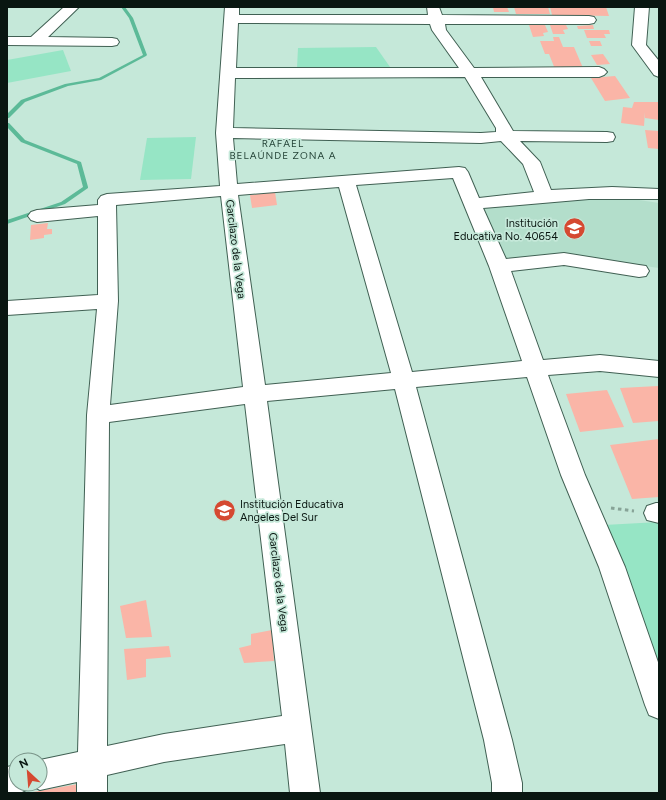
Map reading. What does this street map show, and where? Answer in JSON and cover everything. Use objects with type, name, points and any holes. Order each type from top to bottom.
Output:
[{"type":"street","points":[[35,41],[72,7]]},
{"type":"street","points":[[642,7],[639,45],[659,72]]},
{"type":"street","points":[[232,13],[434,14],[589,20]]},
{"type":"street","name":"Garcilazo de la Vega","points":[[232,13],[224,133],[229,191],[305,793]]},
{"type":"street","points":[[434,14],[439,30],[470,74],[504,128],[505,136],[531,162],[545,196]]},
{"type":"street","points":[[7,40],[112,42]]},
{"type":"street","points":[[227,73],[470,74],[600,72]]},
{"type":"street","points":[[224,133],[481,138],[505,136],[606,137]]},
{"type":"street","points":[[92,793],[98,415],[108,301],[107,200],[459,172],[499,266],[573,475],[612,567],[659,705]]},
{"type":"street","points":[[346,181],[403,379],[498,740],[507,783],[507,793]]},
{"type":"street","points":[[472,204],[545,196],[631,191],[659,194]]},
{"type":"street","points":[[37,216],[107,210]]},
{"type":"street","points":[[499,266],[564,259],[639,271]]},
{"type":"street","points":[[7,308],[108,301]]},
{"type":"street","points":[[98,415],[255,394],[403,379],[536,368],[600,363],[659,369]]},
{"type":"street","points":[[48,773],[164,748],[298,728]]},
{"type":"path","points":[[584,503],[626,511],[658,513]]},
{"type":"shaded area","name":"Institución Educativa No. 40654","points":[[613,196],[659,203],[659,268],[561,254],[502,259],[478,205]]},
{"type":"green space","points":[[376,47],[390,67],[297,68],[298,48]]},
{"type":"green space","points":[[63,50],[71,71],[7,83],[7,60]]},
{"type":"green space","points":[[196,137],[191,179],[140,180],[147,138]]},
{"type":"green space","points":[[659,522],[659,673],[604,525]]},
{"type":"building","points":[[493,7],[507,7],[509,12],[494,12]]},
{"type":"building","points":[[514,7],[548,7],[550,14],[516,14]]},
{"type":"building","points":[[550,7],[606,7],[609,16],[552,15]]},
{"type":"building","points":[[529,25],[545,25],[548,32],[543,33],[544,36],[533,37]]},
{"type":"building","points":[[550,25],[566,25],[568,29],[563,30],[565,34],[553,34]]},
{"type":"building","points":[[593,25],[594,29],[578,29],[577,26]]},
{"type":"building","points":[[584,30],[609,30],[610,34],[604,34],[606,38],[587,38]]},
{"type":"building","points":[[553,37],[559,37],[563,47],[574,47],[583,68],[555,69],[549,54],[545,54],[540,41],[554,41]]},
{"type":"building","points":[[589,41],[600,41],[602,46],[591,46]]},
{"type":"building","points":[[603,54],[610,64],[597,65],[591,55]]},
{"type":"building","points":[[615,76],[630,98],[605,101],[591,78]]},
{"type":"building","points":[[634,102],[659,102],[659,120],[645,118],[645,112],[644,126],[621,123],[623,107],[632,108]]},
{"type":"building","points":[[645,130],[659,131],[659,149],[648,148]]},
{"type":"building","points":[[275,192],[277,205],[252,208],[250,195]]},
{"type":"building","points":[[48,223],[47,229],[52,229],[52,234],[44,235],[44,238],[30,240],[31,225]]},
{"type":"building","points":[[658,386],[659,421],[633,423],[620,388]]},
{"type":"building","points":[[607,390],[624,427],[580,432],[566,394]]},
{"type":"building","points":[[659,439],[659,497],[632,499],[610,445]]},
{"type":"building","points":[[146,600],[152,637],[126,638],[120,606]]},
{"type":"building","points":[[272,630],[274,661],[244,663],[239,648],[251,645],[251,634]]},
{"type":"building","points":[[169,646],[171,657],[146,659],[146,677],[127,680],[124,649]]},
{"type":"building","points":[[84,783],[84,793],[33,793],[48,792],[48,789]]},
{"type":"waterway","points":[[7,117],[23,101],[67,85],[100,79],[145,55],[131,18],[123,7]]},
{"type":"waterway","points":[[7,124],[23,141],[79,163],[86,187],[63,203],[7,222]]},
{"type":"place","name":"Institución Educativa No. 40654","points":[[574,229]]},
{"type":"place","name":"Institución Educativa Angeles Del Sur","points":[[225,510]]},
{"type":"district","name":"RAFAEL BELAÚNDE ZONA A","points":[[283,148]]}]
